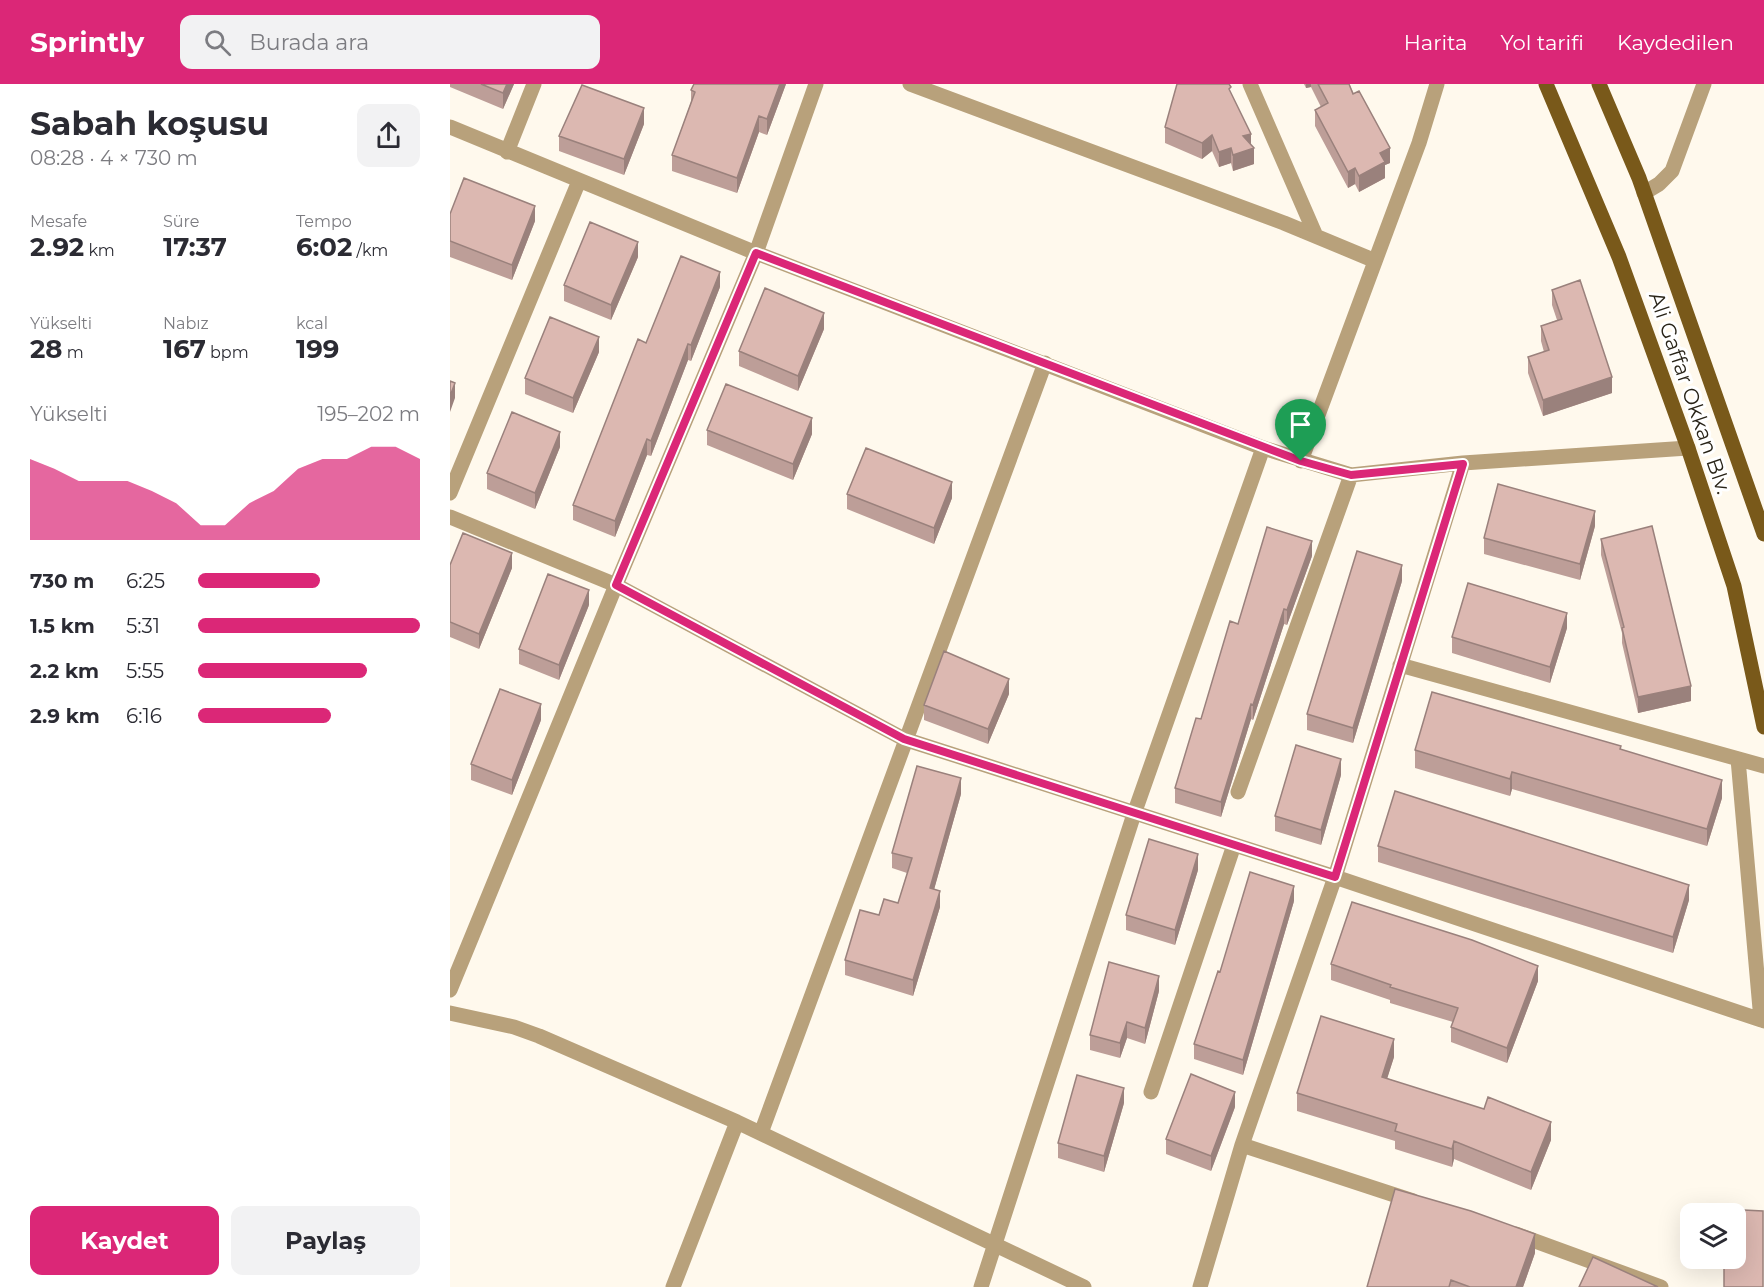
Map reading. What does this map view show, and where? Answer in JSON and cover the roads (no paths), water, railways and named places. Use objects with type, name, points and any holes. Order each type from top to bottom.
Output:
[{"type":"main road","name":"Ali Gaffar Okkan Blv.","points":[[1546,84],[1619,257],[1688,447],[1734,586],[1764,727]]},
{"type":"main road","name":"Ali Gaffar Okkan Blv.","points":[[1599,84],[1644,192],[1764,534]]},
{"type":"street","points":[[507,152],[534,84]]},
{"type":"street","points":[[450,990],[616,585],[756,253],[816,84]]},
{"type":"street","points":[[910,84],[1316,236],[1374,260]]},
{"type":"street","points":[[1250,84],[1316,236]]},
{"type":"street","points":[[1301,461],[1419,143],[1437,84]]},
{"type":"street","points":[[1644,192],[1659,184],[1672,171],[1704,84]]},
{"type":"street","points":[[450,128],[756,253],[1263,448],[1351,475],[1688,447]]},
{"type":"street","points":[[450,493],[579,181]]},
{"type":"street","points":[[761,1133],[904,739],[1045,363]]},
{"type":"street","points":[[981,1287],[1134,814],[1263,448]]},
{"type":"street","points":[[1200,1287],[1242,1145],[1335,877],[1463,464]]},
{"type":"street","points":[[1238,792],[1351,475]]},
{"type":"street","points":[[450,517],[616,585],[904,739],[1335,877],[1763,1021],[1738,759]]},
{"type":"street","points":[[1401,665],[1764,766]]},
{"type":"street","points":[[1151,1092],[1234,845]]},
{"type":"street","points":[[450,1013],[539,1036],[761,1133],[1084,1287]]},
{"type":"street","points":[[673,1287],[737,1122]]},
{"type":"street","points":[[1242,1145],[1433,1207]]},
{"type":"street","points":[[1501,1229],[1661,1287]]}]
